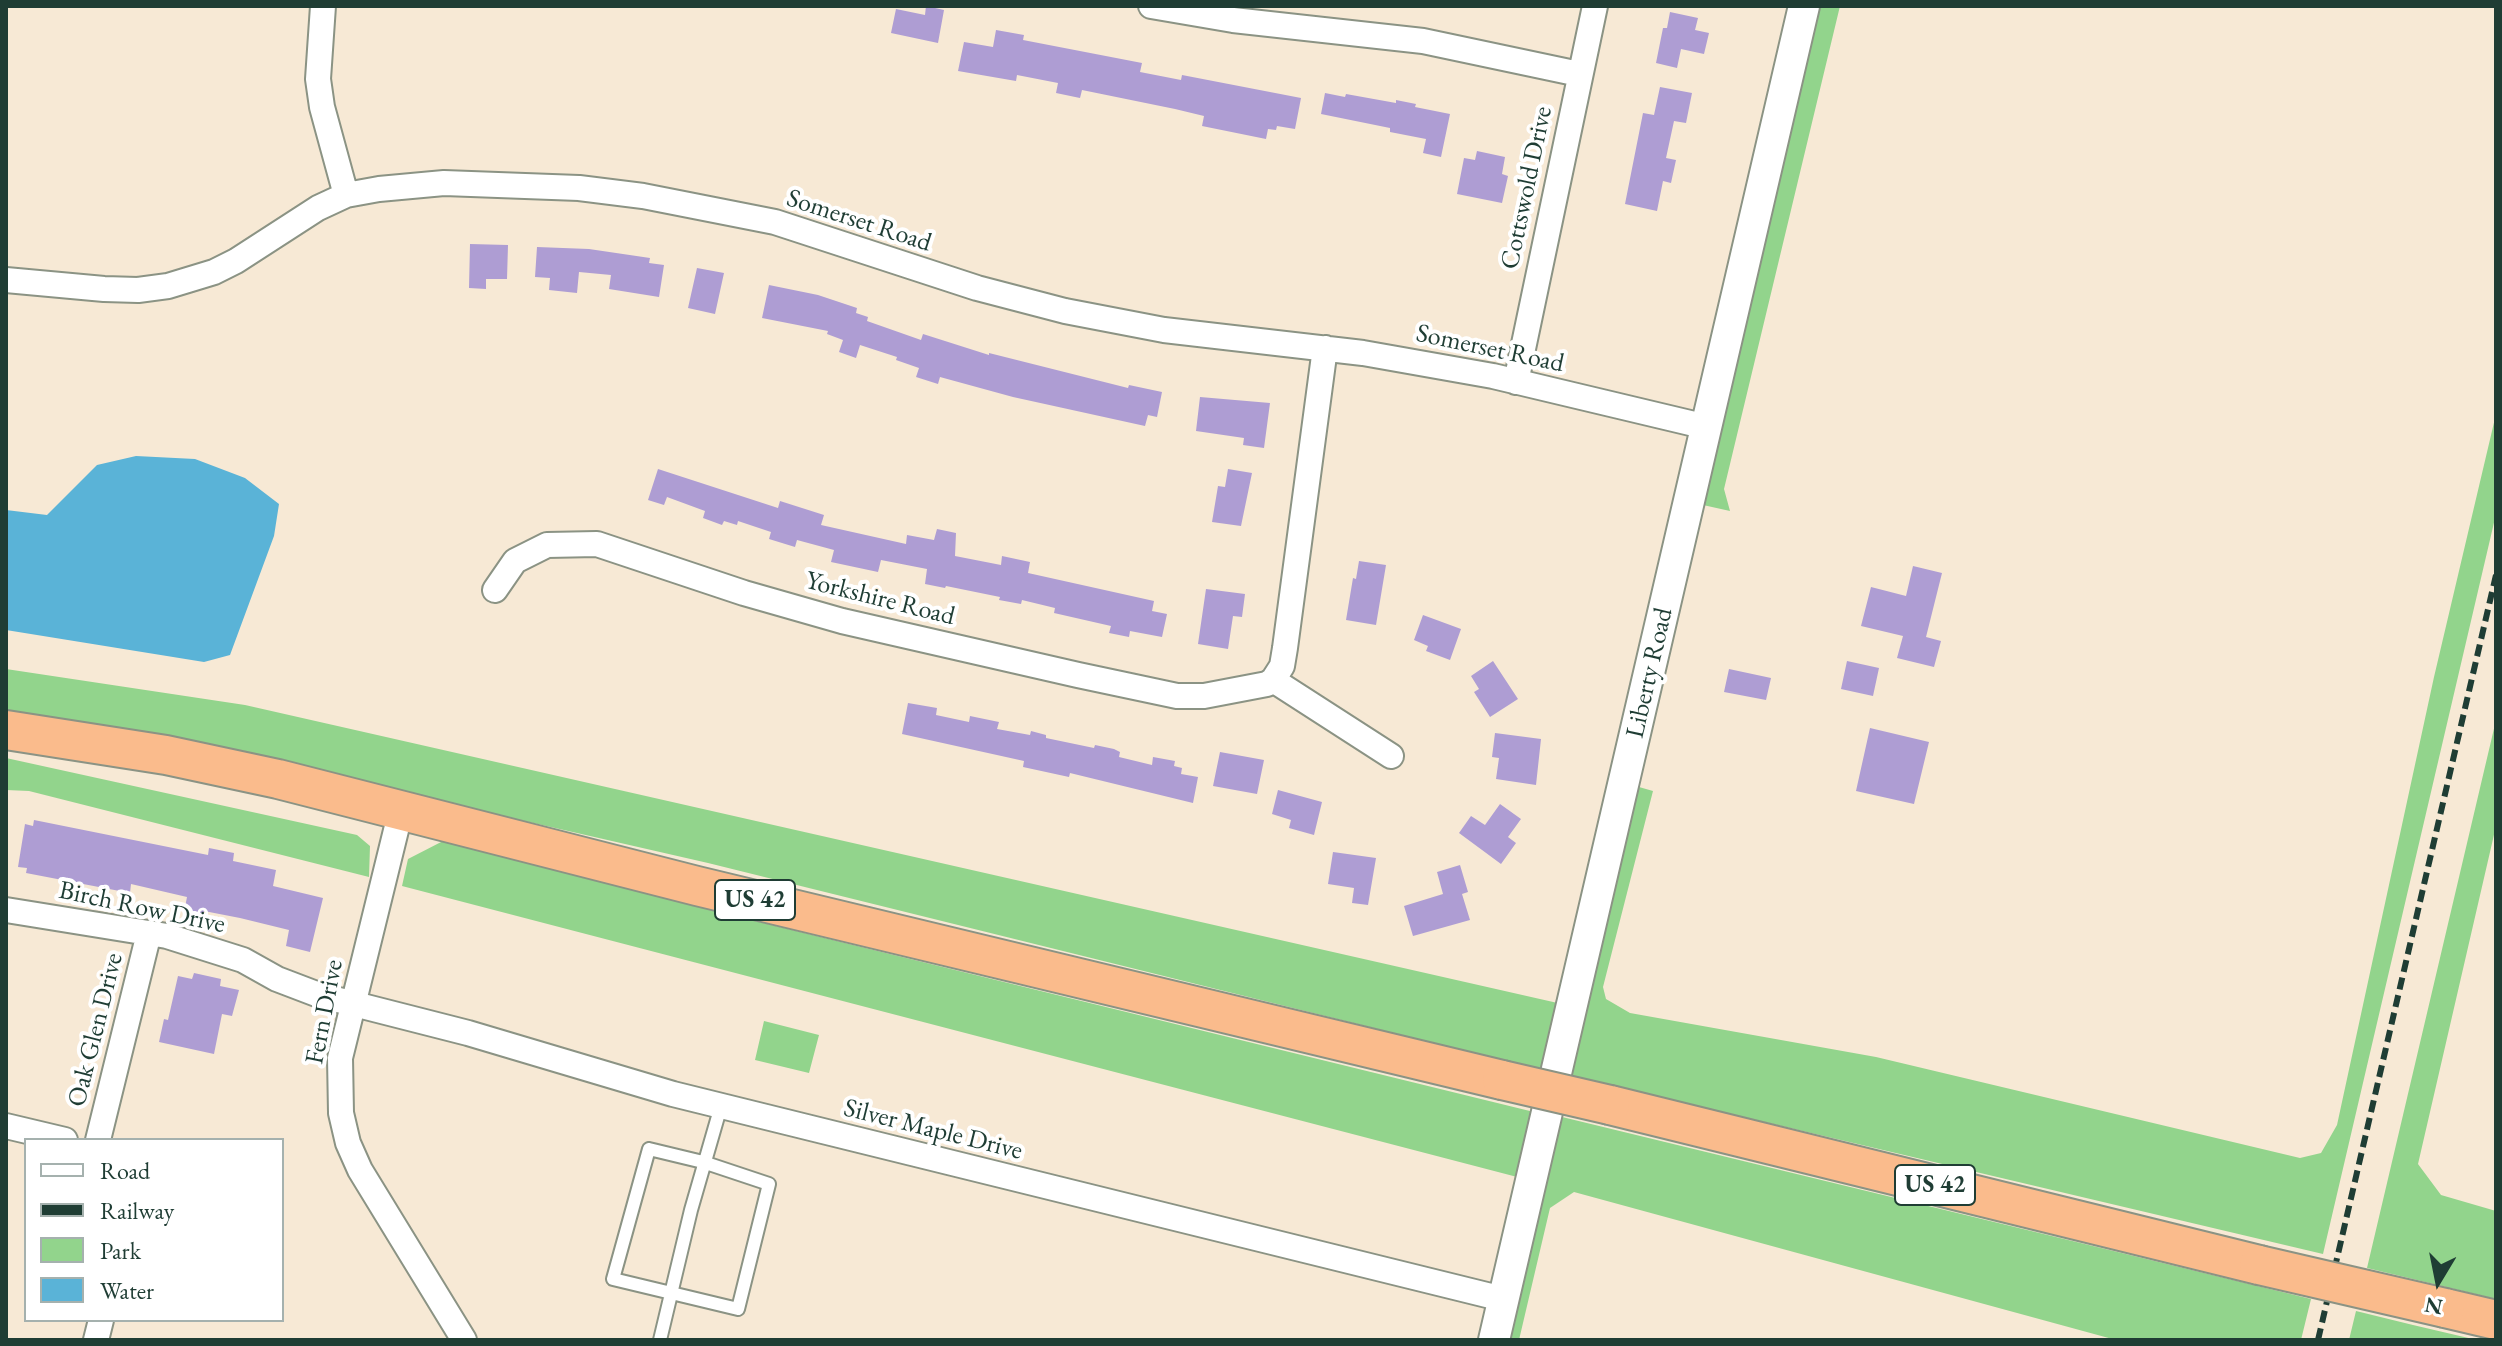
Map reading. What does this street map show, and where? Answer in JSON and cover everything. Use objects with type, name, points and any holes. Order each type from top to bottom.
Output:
[{"type":"highway","name":"US 42","points":[[6,730],[166,755],[401,810],[697,886],[2496,1320]]},
{"type":"street","points":[[323,6],[318,79],[322,107],[346,195]]},
{"type":"street","points":[[1151,6],[1233,20],[1423,41],[1579,74]]},
{"type":"street","name":"Cottswold Drive","points":[[1516,382],[1595,6]]},
{"type":"street","name":"Liberty Road","points":[[1494,1340],[1804,6]]},
{"type":"street","name":"Somerset Road","points":[[6,280],[104,289],[138,290],[168,286],[214,272],[236,261],[318,208],[346,195],[444,183],[579,188],[643,196],[775,222],[977,288],[1065,311],[1164,330],[1325,348],[1516,382],[1707,427]]},
{"type":"street","points":[[1325,348],[1285,648],[1282,666],[1273,680],[1391,756]]},
{"type":"street","name":"Yorkshire Road","points":[[495,590],[515,561],[547,545],[597,544],[744,593],[842,621],[1177,696],[1204,696],[1267,684],[1273,680]]},
{"type":"street","name":"Fern Drive","points":[[401,810],[340,1058],[341,1113],[348,1143],[360,1170],[464,1340]]},
{"type":"street","name":"Birch Row Drive","points":[[6,910],[149,933],[214,949],[243,960],[277,979],[353,1004]]},
{"type":"street","name":"Oak Glen Drive","points":[[98,1138],[149,933]]},
{"type":"street","name":"Silver Maple Drive","points":[[353,1004],[468,1033],[613,1078],[721,1106],[1503,1299]]},
{"type":"street","points":[[6,1126],[57,1138]]},
{"type":"lane","points":[[660,1340],[703,1162],[721,1106]]},
{"type":"lane","points":[[649,1149],[703,1162],[769,1184],[738,1309],[671,1294],[613,1279],[649,1149]]},
{"type":"green space","points":[[1818,6],[1840,6],[1724,489],[1730,511],[1703,505]]},
{"type":"green space","points":[[2496,414],[2496,514],[2323,1254],[1570,1076],[1639,787],[1653,791],[1603,987],[1606,999],[1630,1013],[1876,1057],[2300,1158],[2321,1153],[2337,1125],[2434,677]]},
{"type":"green space","points":[[6,669],[245,705],[1562,1004],[1547,1071],[708,863],[293,768],[6,717]]},
{"type":"green space","points":[[2496,720],[2496,826],[2418,1164],[2441,1195],[2496,1211],[2496,1299],[2367,1268]]},
{"type":"green space","points":[[6,758],[357,835],[370,846],[369,877],[29,791],[6,790]]},
{"type":"green space","points":[[445,840],[682,903],[1538,1113],[1521,1178],[402,886],[408,859]]},
{"type":"green space","points":[[764,1021],[819,1035],[809,1073],[755,1060]]},
{"type":"green space","points":[[1558,1116],[2311,1299],[2301,1340],[2116,1340],[1574,1192],[1550,1208],[1519,1340],[1508,1340]]},
{"type":"green space","points":[[2356,1311],[2413,1325],[2477,1340],[2349,1340]]},
{"type":"water","points":[[136,456],[195,459],[245,478],[279,504],[274,536],[230,655],[204,662],[6,630],[6,510],[47,515],[97,465]]},
{"type":"building","points":[[926,6],[944,10],[938,43],[891,33],[896,9],[925,15]]},
{"type":"building","points":[[1670,12],[1698,18],[1695,30],[1709,33],[1704,54],[1681,49],[1677,68],[1656,63],[1663,28],[1667,28]]},
{"type":"building","points":[[996,30],[1024,35],[1023,40],[1142,63],[1140,72],[1181,80],[1182,75],[1301,98],[1295,129],[1277,126],[1276,130],[1268,129],[1266,139],[1202,126],[1204,116],[1175,109],[1082,90],[1080,98],[1056,93],[1058,83],[1017,75],[1016,81],[958,71],[964,42],[993,47]]},
{"type":"building","points":[[1660,87],[1692,93],[1686,123],[1674,121],[1666,158],[1676,160],[1671,183],[1663,181],[1657,211],[1625,204],[1643,113],[1654,115]]},
{"type":"building","points":[[1325,93],[1396,103],[1396,100],[1450,114],[1441,157],[1423,153],[1426,139],[1321,114]]},
{"type":"building","points":[[1477,151],[1505,157],[1502,174],[1508,176],[1502,203],[1457,194],[1464,158],[1475,160]]},
{"type":"building","points":[[470,244],[508,245],[507,279],[486,279],[486,289],[469,288]]},
{"type":"building","points":[[537,247],[589,249],[650,258],[649,263],[664,265],[659,297],[609,289],[611,275],[579,272],[577,293],[549,290],[550,278],[535,277]]},
{"type":"building","points":[[697,268],[724,273],[715,314],[688,308]]},
{"type":"building","points":[[769,285],[818,295],[857,308],[856,313],[868,317],[867,321],[921,340],[923,334],[989,355],[1128,388],[1129,385],[1162,392],[1157,417],[1148,415],[1145,426],[1013,397],[940,377],[938,384],[916,377],[919,368],[896,360],[897,357],[860,345],[856,358],[839,352],[843,340],[827,334],[828,331],[762,318]]},
{"type":"building","points":[[1200,397],[1270,403],[1264,448],[1243,445],[1244,438],[1196,431]]},
{"type":"building","points":[[658,469],[778,508],[780,501],[824,515],[821,525],[906,544],[907,535],[934,540],[937,529],[956,533],[955,556],[1001,565],[1002,556],[1030,562],[1028,573],[1154,601],[1152,611],[1167,614],[1162,637],[1130,631],[1129,637],[1109,633],[1111,626],[1054,613],[1055,608],[925,584],[927,569],[881,560],[878,572],[831,562],[834,550],[797,540],[795,547],[769,539],[771,532],[738,521],[737,525],[724,521],[722,525],[703,518],[705,511],[667,497],[664,505],[648,500]]},
{"type":"building","points":[[1228,469],[1252,473],[1241,526],[1212,522],[1218,486],[1225,487]]},
{"type":"building","points":[[1359,561],[1386,565],[1376,625],[1346,620]]},
{"type":"building","points":[[1913,566],[1942,573],[1926,637],[1941,641],[1934,667],[1897,658],[1903,636],[1861,626],[1871,587],[1906,596]]},
{"type":"building","points":[[1206,589],[1245,594],[1242,617],[1233,616],[1228,649],[1198,644]]},
{"type":"building","points":[[1423,615],[1461,629],[1450,660],[1426,651],[1428,646],[1414,640]]},
{"type":"building","points":[[1493,661],[1518,699],[1490,717],[1474,692],[1479,689],[1471,676]]},
{"type":"building","points":[[1847,661],[1879,668],[1873,696],[1841,689]]},
{"type":"building","points":[[1729,669],[1771,678],[1766,700],[1724,692]]},
{"type":"building","points":[[908,703],[937,708],[936,715],[969,722],[970,716],[999,722],[997,729],[1030,735],[1031,731],[1046,735],[1046,738],[1114,749],[1120,752],[1119,757],[1152,765],[1153,757],[1175,761],[1174,766],[1182,768],[1181,774],[1198,777],[1193,803],[1070,773],[1069,777],[1023,767],[1024,761],[902,734]]},
{"type":"building","points":[[1870,728],[1929,742],[1914,804],[1856,791]]},
{"type":"building","points":[[1495,733],[1541,739],[1536,785],[1496,779],[1499,758],[1492,757]]},
{"type":"building","points":[[1220,752],[1264,760],[1257,794],[1213,786]]},
{"type":"building","points":[[1278,790],[1322,802],[1314,835],[1289,828],[1291,820],[1272,814]]},
{"type":"building","points":[[1500,804],[1521,819],[1508,837],[1516,843],[1501,864],[1459,833],[1471,816],[1485,825]]},
{"type":"building","points":[[34,820],[208,855],[209,848],[234,853],[233,861],[276,870],[273,886],[323,898],[310,952],[286,946],[289,930],[240,918],[204,911],[201,928],[182,923],[187,897],[131,884],[130,893],[26,873],[27,868],[18,867],[25,824],[33,826]]},
{"type":"building","points":[[1333,852],[1376,858],[1368,905],[1352,903],[1354,888],[1328,884]]},
{"type":"building","points":[[1460,865],[1468,892],[1462,894],[1470,920],[1413,936],[1404,906],[1443,894],[1437,872]]},
{"type":"building","points":[[194,973],[221,979],[220,986],[239,990],[232,1016],[222,1014],[214,1054],[159,1042],[164,1019],[168,1020],[178,976],[192,979]]},
{"type":"railway","points":[[2318,1340],[2496,575]]}]
